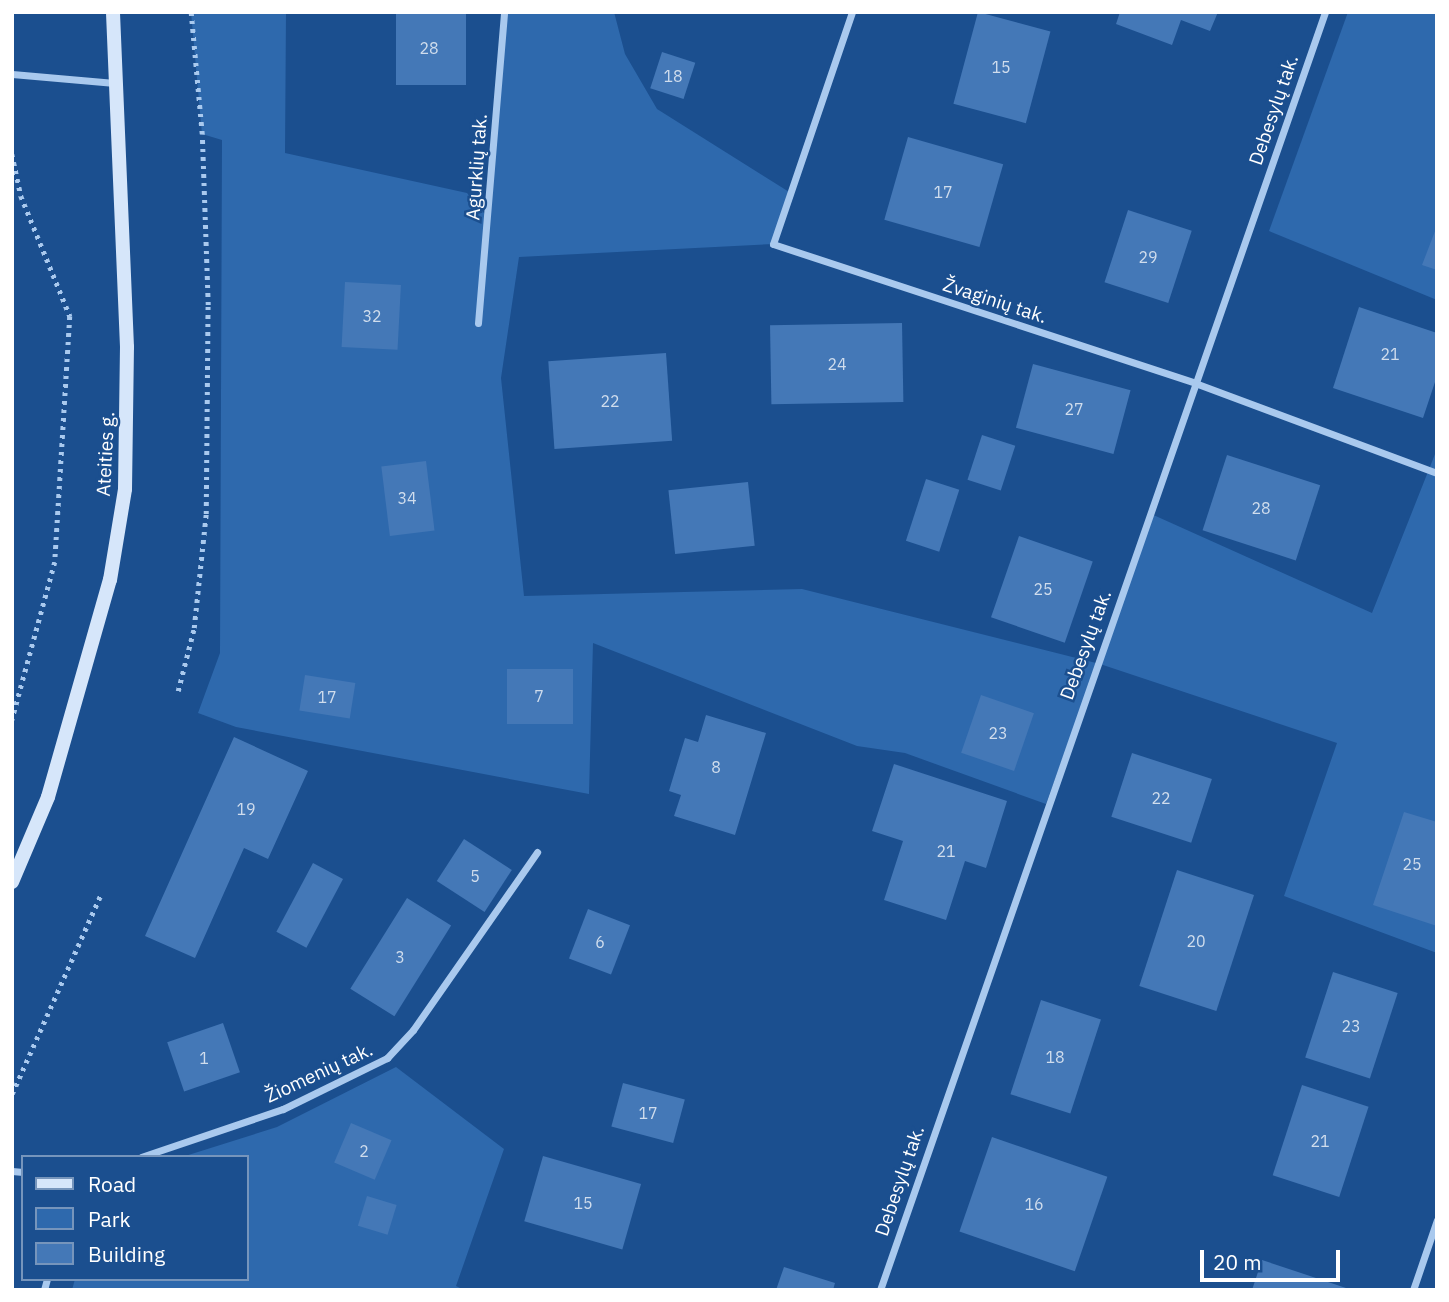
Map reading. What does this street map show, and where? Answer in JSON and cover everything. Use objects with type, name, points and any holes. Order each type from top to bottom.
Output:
[{"type":"street","name":"Ateities g.","points":[[12,882],[48,797],[110,580],[125,489],[127,347],[113,12]]},
{"type":"street","name":"Agurklių tak.","points":[[478,323],[504,12]]},
{"type":"street","name":"Žvaginių tak.","points":[[852,12],[773,244],[1195,383],[1437,473]]},
{"type":"street","name":"Debesylų tak.","points":[[880,1290],[1325,12]]},
{"type":"street","points":[[12,75],[116,83]]},
{"type":"street","name":"Žiomenių tak.","points":[[147,1155],[283,1109],[387,1058],[413,1030],[537,852]]},
{"type":"street","points":[[1413,1290],[1437,1220]]},
{"type":"path","points":[[178,691],[194,628],[206,514],[208,305],[202,134],[191,12]]},
{"type":"path","points":[[12,154],[21,196],[70,316],[55,562],[12,720]]},
{"type":"path","points":[[12,1094],[100,896]]},
{"type":"green space","points":[[191,12],[286,12],[285,153],[467,193],[489,219],[504,12],[614,12],[625,54],[657,109],[794,195],[773,244],[519,257],[501,378],[524,596],[802,589],[1096,663],[1149,513],[1372,613],[1437,449],[1437,953],[1284,896],[1337,743],[1097,663],[1046,804],[905,753],[857,746],[593,643],[589,794],[236,727],[198,713],[220,653],[222,140],[202,134]]},
{"type":"green space","points":[[1348,12],[1437,12],[1437,300],[1269,231]]},
{"type":"green space","points":[[396,1067],[504,1149],[456,1286],[464,1290],[72,1290],[74,1281],[248,1281],[248,1155],[188,1155],[277,1127]]},
{"type":"building","points":[[396,12],[466,12],[466,85],[396,85]]},
{"type":"building","points":[[978,12],[1050,31],[1026,123],[953,104]]},
{"type":"building","points":[[1120,12],[1218,12],[1210,31],[1181,20],[1172,45],[1116,24]]},
{"type":"building","points":[[662,52],[695,63],[684,99],[650,88]]},
{"type":"building","points":[[908,137],[1003,164],[979,247],[884,220]]},
{"type":"building","points":[[1128,210],[1192,231],[1168,303],[1105,282]]},
{"type":"building","points":[[1437,226],[1437,270],[1422,265]]},
{"type":"building","points":[[345,282],[401,285],[398,350],[342,347]]},
{"type":"building","points":[[1359,307],[1437,333],[1437,376],[1423,418],[1333,388]]},
{"type":"building","points":[[902,323],[903,402],[771,404],[770,325]]},
{"type":"building","points":[[666,353],[672,441],[554,449],[548,361]]},
{"type":"building","points":[[1033,364],[1131,390],[1113,454],[1016,428]]},
{"type":"building","points":[[982,435],[1015,446],[1001,491],[967,480]]},
{"type":"building","points":[[1227,455],[1320,485],[1296,560],[1203,530]]},
{"type":"building","points":[[426,461],[435,530],[390,536],[381,466]]},
{"type":"building","points":[[926,479],[959,490],[939,552],[906,541]]},
{"type":"building","points":[[748,482],[755,546],[675,554],[668,490]]},
{"type":"building","points":[[1019,536],[1093,561],[1065,643],[991,617]]},
{"type":"building","points":[[507,669],[573,669],[573,724],[507,724]]},
{"type":"building","points":[[305,675],[355,683],[350,719],[299,711]]},
{"type":"building","points":[[981,695],[1034,713],[1014,771],[961,753]]},
{"type":"building","points":[[706,715],[766,733],[735,835],[674,816],[681,795],[669,791],[685,738],[698,742]]},
{"type":"building","points":[[234,737],[308,771],[268,859],[244,848],[195,958],[145,936]]},
{"type":"building","points":[[1132,753],[1212,779],[1191,843],[1111,817]]},
{"type":"building","points":[[894,764],[1007,801],[986,868],[965,861],[946,920],[884,900],[903,841],[872,831]]},
{"type":"building","points":[[1404,812],[1437,822],[1437,926],[1373,905]]},
{"type":"building","points":[[464,839],[512,870],[485,912],[437,881]]},
{"type":"building","points":[[313,863],[343,879],[306,948],[276,932]]},
{"type":"building","points":[[1177,870],[1254,895],[1216,1011],[1139,986]]},
{"type":"building","points":[[407,898],[451,926],[394,1016],[350,989]]},
{"type":"building","points":[[588,909],[630,925],[611,975],[569,958]]},
{"type":"building","points":[[1333,972],[1398,993],[1370,1079],[1305,1058]]},
{"type":"building","points":[[1041,1000],[1101,1019],[1070,1114],[1010,1094]]},
{"type":"building","points":[[223,1023],[240,1072],[184,1091],[167,1042]]},
{"type":"building","points":[[623,1083],[685,1100],[673,1143],[611,1126]]},
{"type":"building","points":[[1302,1085],[1369,1107],[1339,1197],[1273,1175]]},
{"type":"building","points":[[351,1123],[392,1140],[375,1180],[334,1163]]},
{"type":"building","points":[[992,1137],[1107,1177],[1075,1271],[959,1232]]},
{"type":"building","points":[[543,1156],[641,1184],[622,1249],[524,1221]]},
{"type":"building","points":[[367,1196],[397,1205],[388,1235],[358,1226]]},
{"type":"building","points":[[1262,1260],[1349,1289],[1349,1290],[1252,1290]]},
{"type":"building","points":[[784,1267],[835,1283],[833,1290],[776,1290]]}]
